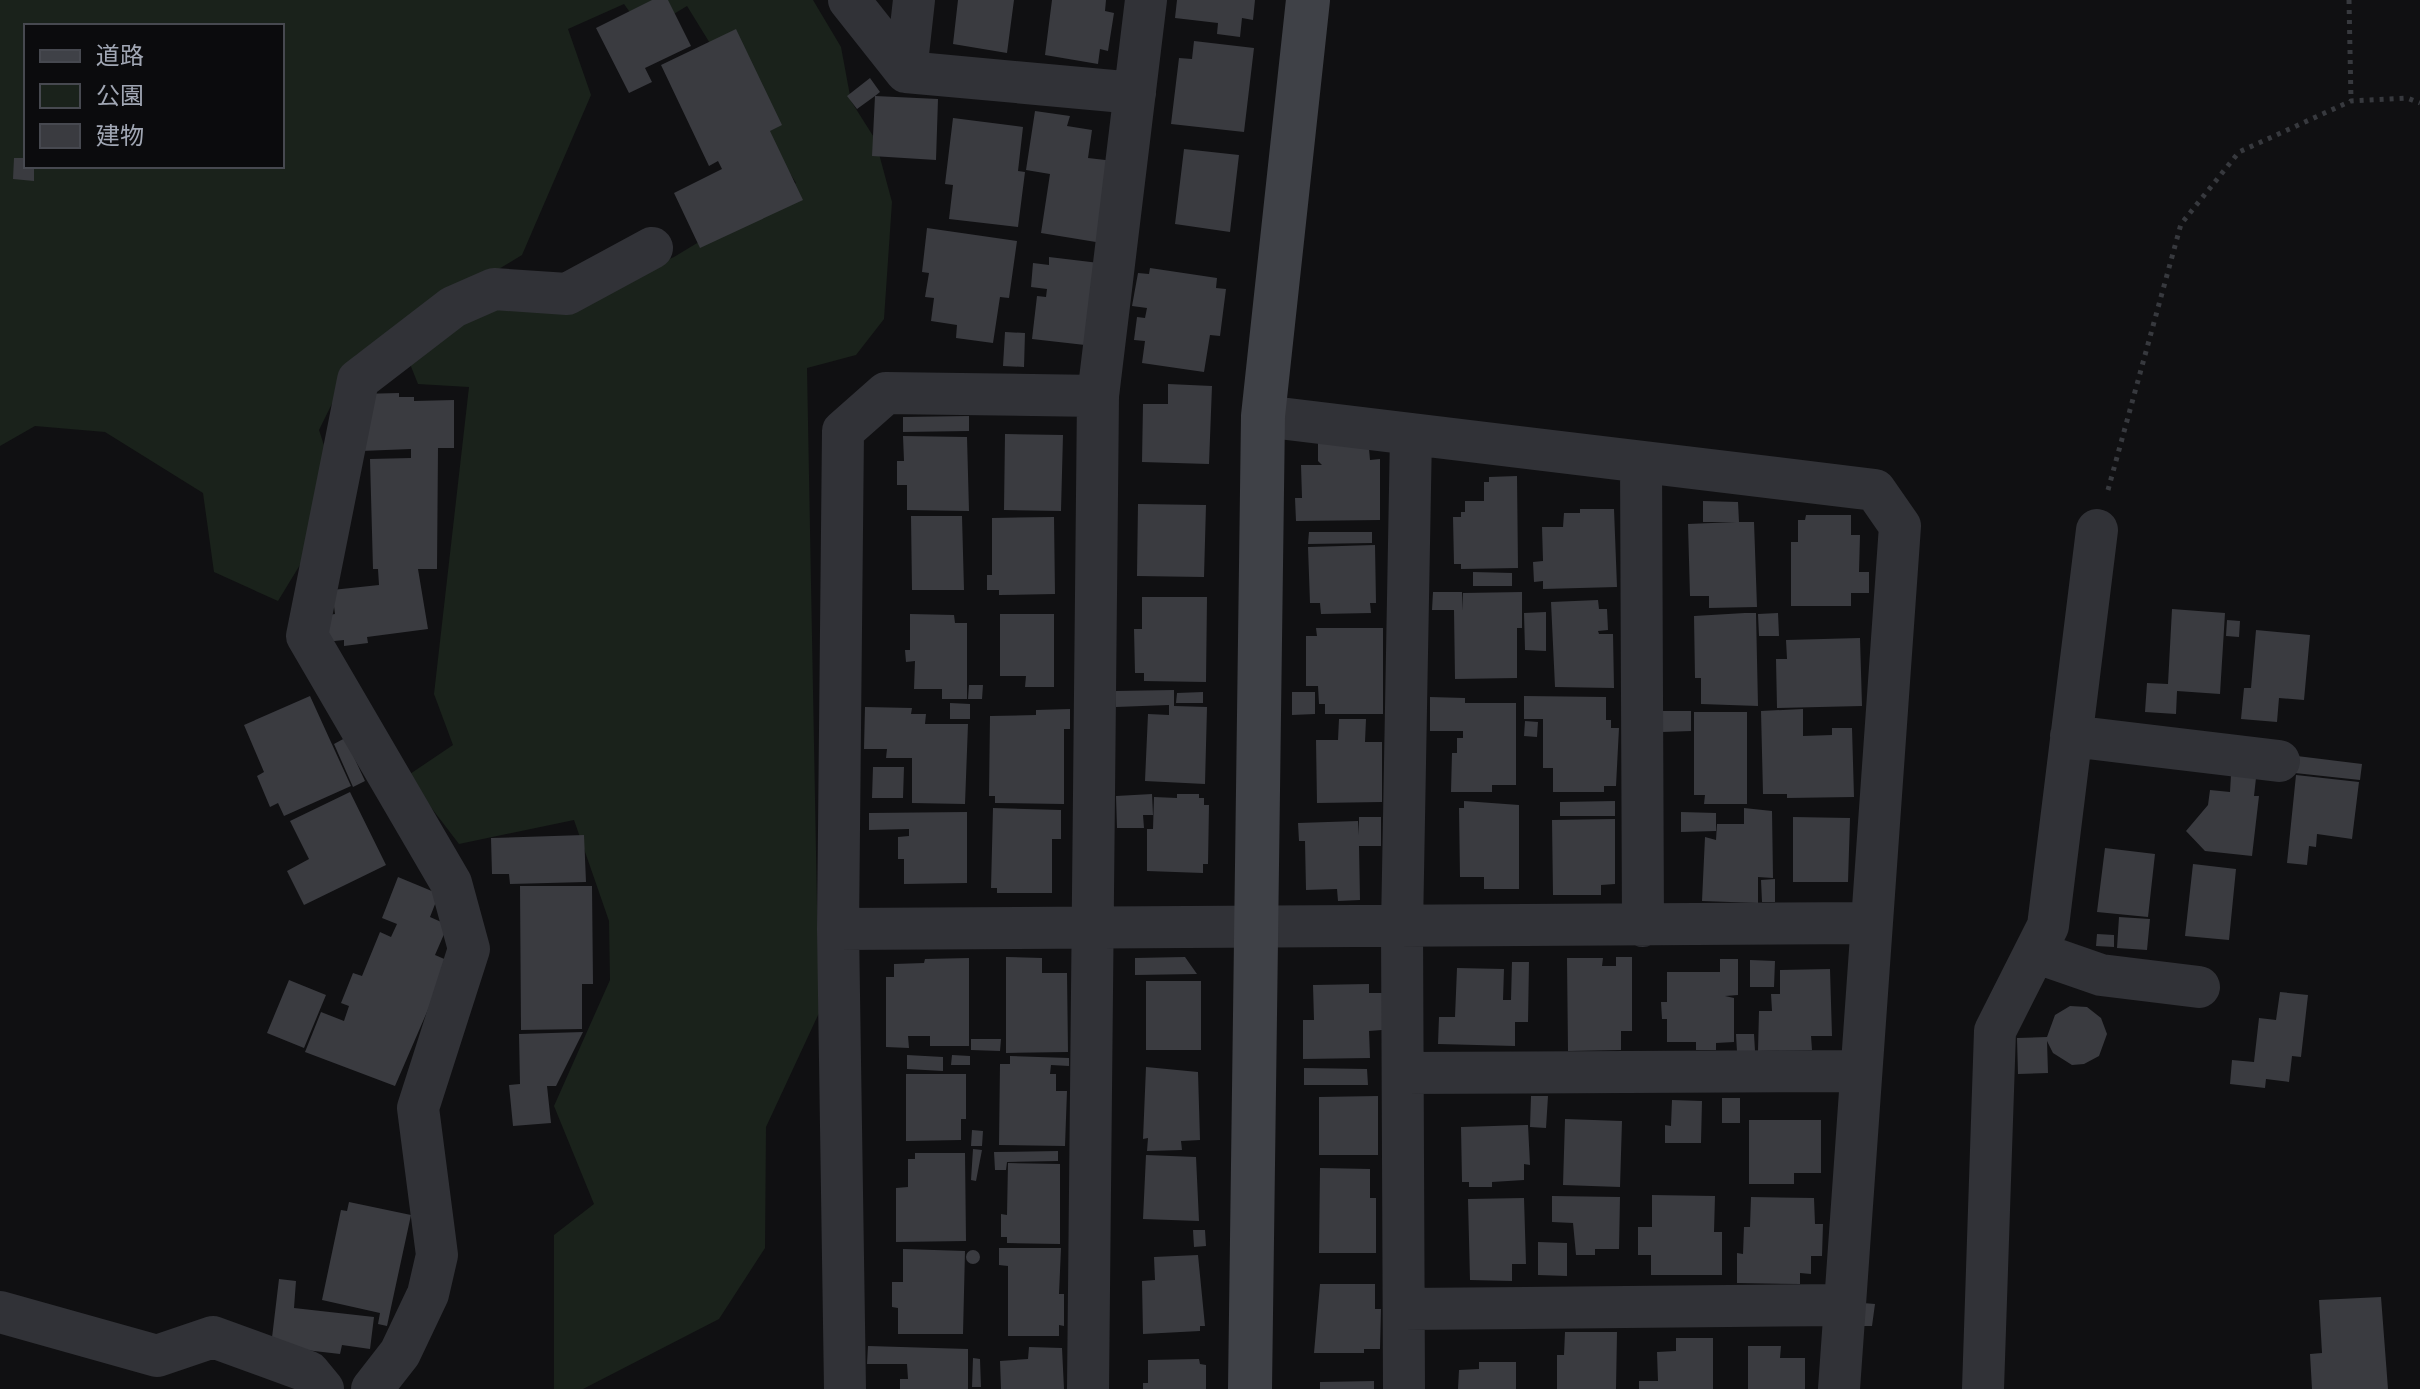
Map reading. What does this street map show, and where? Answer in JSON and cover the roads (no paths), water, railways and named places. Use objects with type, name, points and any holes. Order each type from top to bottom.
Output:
[{"type":"street","points":[[849,0],[906,72],[1135,93]]},
{"type":"street","points":[[906,72],[914,0]]},
{"type":"street","points":[[1088,1389],[1098,396],[1146,0]]},
{"type":"street","points":[[1250,1389],[1263,416],[1308,0]]},
{"type":"street","points":[[372,1389],[406,1341],[428,1294],[437,1255],[418,1108],[469,949],[451,883],[307,636],[358,380],[453,307],[494,289],[567,294],[652,248]]},
{"type":"street","points":[[845,1389],[838,929],[843,431],[886,393],[1098,396]]},
{"type":"street","points":[[1263,416],[1875,490],[1900,526],[1839,1389]]},
{"type":"street","points":[[1404,1389],[1402,928],[1411,434]]},
{"type":"street","points":[[1641,462],[1643,926]]},
{"type":"street","points":[[1983,1389],[1995,1031],[2048,926],[2097,530]]},
{"type":"street","points":[[2071,736],[2279,761]]},
{"type":"street","points":[[838,929],[1256,929],[1872,923]]},
{"type":"street","points":[[2035,952],[2101,975],[2199,987]]},
{"type":"street","points":[[1403,1073],[1861,1071]]},
{"type":"street","points":[[1404,1309],[1845,1305]]},
{"type":"street","points":[[0,1312],[157,1356],[213,1337],[309,1372],[323,1389]]}]
